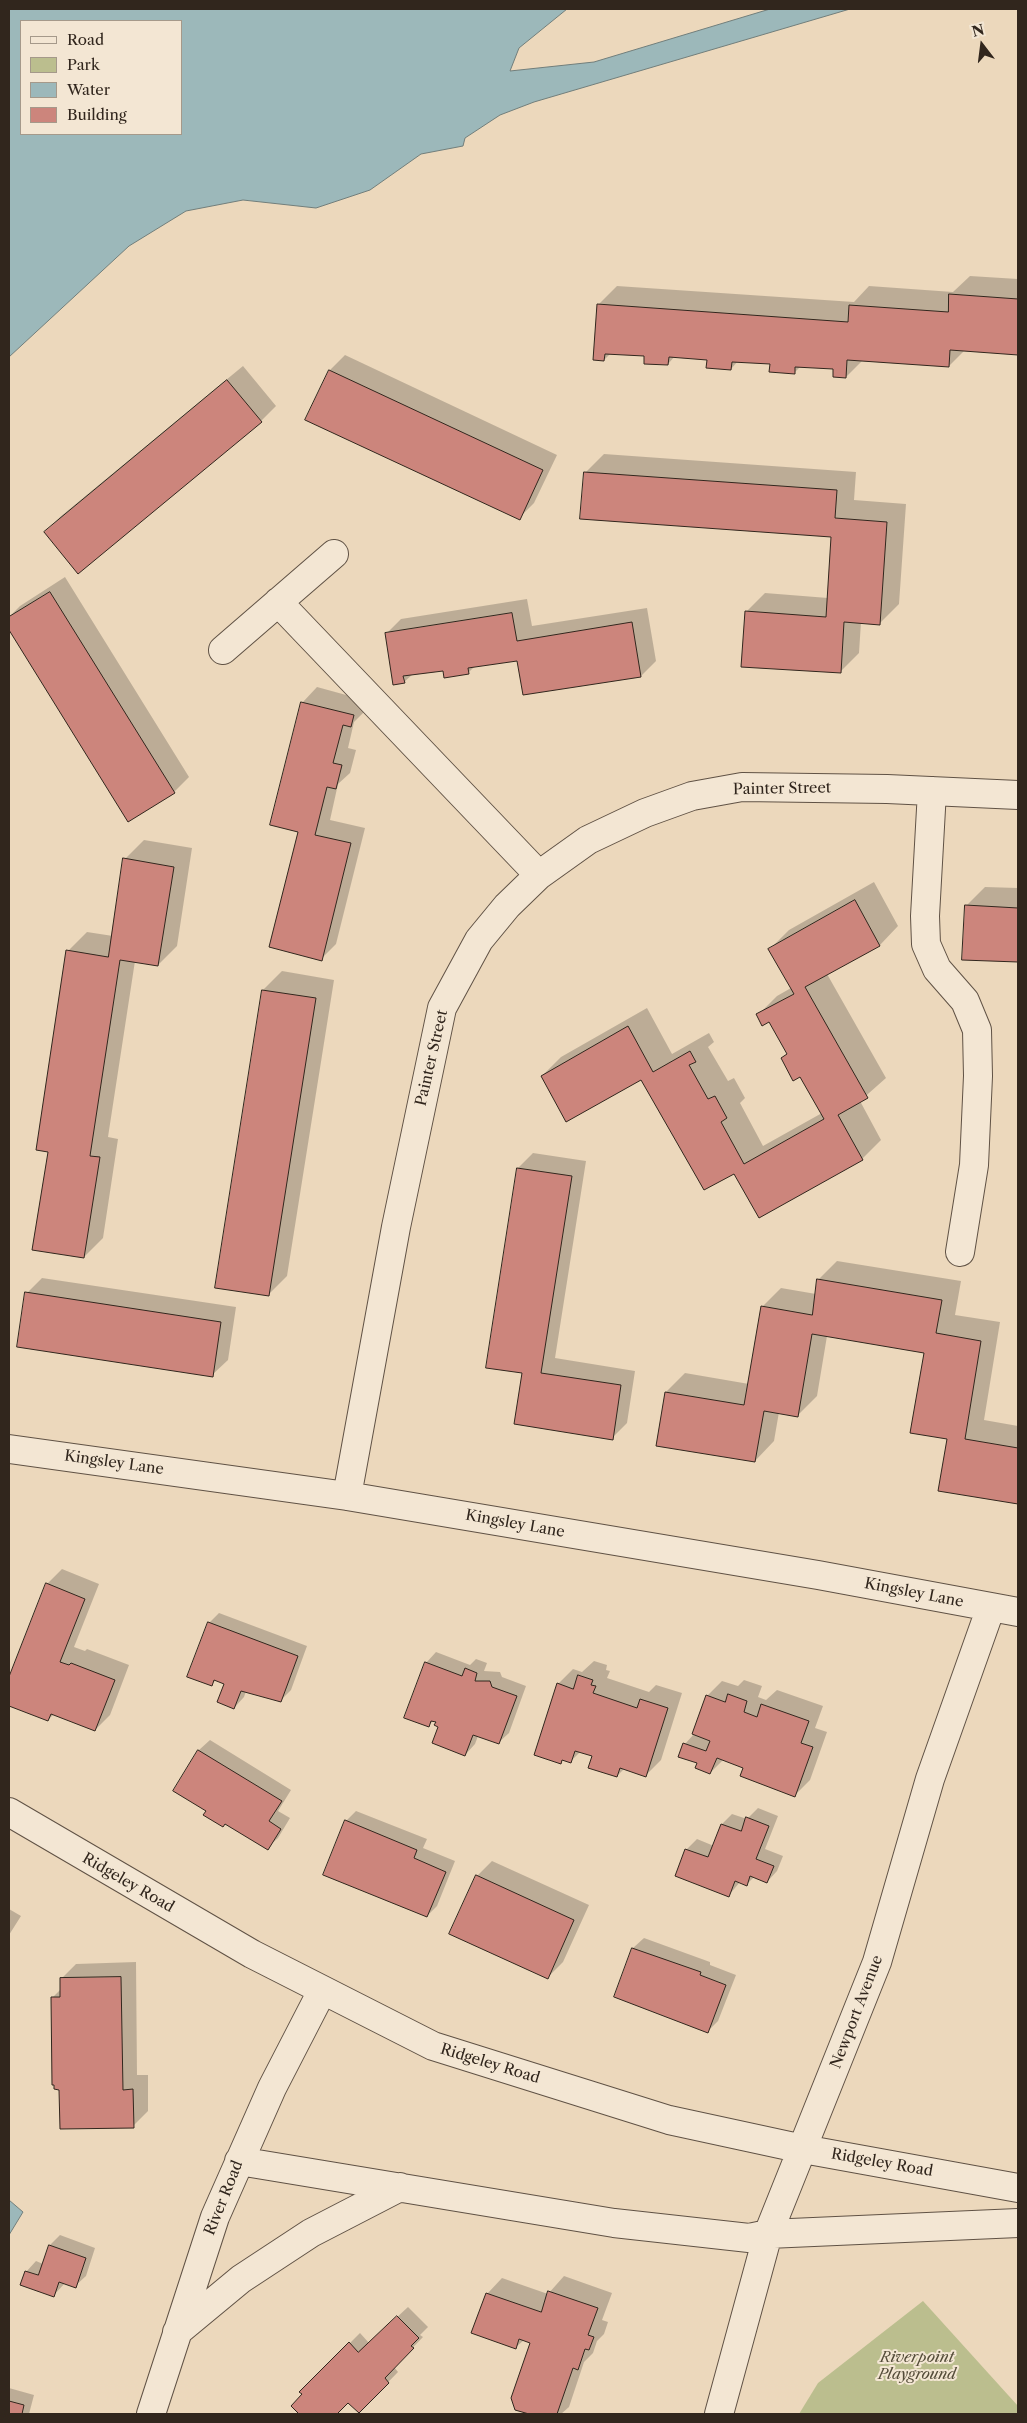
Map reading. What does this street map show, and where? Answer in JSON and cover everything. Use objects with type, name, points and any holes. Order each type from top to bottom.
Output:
[{"type":"street","points":[[223,650],[334,554]]},
{"type":"street","points":[[278,602],[539,875]]},
{"type":"street","name":"Painter Street","points":[[347,1496],[396,1227],[442,1008],[479,940],[507,906],[539,875],[588,840],[645,812],[692,796],[742,787],[932,791],[1018,795]]},
{"type":"street","points":[[932,791],[926,944],[937,969],[965,1001],[977,1030],[978,1076],[974,1165],[960,1252]]},
{"type":"street","name":"Kingsley Lane","points":[[9,1449],[347,1496],[818,1575],[1018,1612]]},
{"type":"street","name":"Newport Avenue","points":[[720,2414],[768,2234],[877,1962],[930,1779],[991,1607]]},
{"type":"street","name":"Ridgeley Road","points":[[9,1812],[252,1954],[433,2046],[669,2120],[803,2149],[1018,2188]]},
{"type":"street","name":"River Road","points":[[151,2414],[215,2217],[238,2161],[322,1991]]},
{"type":"street","points":[[238,2161],[614,2223],[749,2238],[768,2234],[1018,2223]]},
{"type":"street","points":[[177,2332],[241,2279],[311,2233],[400,2187]]},
{"type":"green space","name":"Riverpoint Playground","points":[[923,2301],[1018,2406],[1018,2414],[799,2414],[818,2383]]},
{"type":"water","points":[[9,9],[567,9],[519,48],[510,71],[594,62],[770,9],[850,9],[534,102],[500,115],[465,138],[463,146],[421,154],[370,190],[316,208],[243,200],[186,211],[129,246],[9,357]]},
{"type":"water","points":[[9,2200],[23,2212],[9,2235]]},
{"type":"building","points":[[949,294],[1018,299],[1018,355],[950,350],[949,367],[847,360],[846,378],[833,377],[833,369],[795,367],[795,374],[769,372],[770,364],[732,362],[731,370],[706,368],[707,360],[669,357],[668,365],[644,364],[644,356],[605,354],[604,361],[593,360],[597,304],[848,322],[849,305],[948,312]]},
{"type":"building","points":[[329,370],[543,470],[520,520],[305,420]]},
{"type":"building","points":[[227,380],[262,422],[78,574],[44,532]]},
{"type":"building","points":[[584,472],[837,490],[835,518],[887,522],[880,625],[844,622],[841,673],[741,667],[745,611],[826,617],[831,537],[580,519]]},
{"type":"building","points":[[50,592],[175,793],[128,822],[9,630],[9,617]]},
{"type":"building","points":[[512,613],[517,641],[632,622],[641,677],[523,695],[517,661],[468,668],[469,674],[444,678],[443,671],[403,676],[405,683],[393,685],[385,633]]},
{"type":"building","points":[[301,702],[354,715],[351,727],[343,725],[333,763],[342,765],[336,789],[327,787],[315,835],[351,843],[322,961],[269,947],[298,832],[270,825]]},
{"type":"building","points":[[123,858],[174,867],[158,966],[120,960],[90,1156],[100,1157],[84,1258],[32,1250],[48,1152],[36,1150],[66,950],[108,957]]},
{"type":"building","points":[[855,900],[880,946],[805,987],[868,1098],[838,1115],[863,1160],[759,1218],[734,1174],[704,1190],[641,1080],[566,1122],[541,1076],[628,1026],[653,1072],[690,1051],[696,1062],[689,1065],[708,1099],[715,1096],[727,1118],[721,1122],[744,1164],[824,1119],[800,1077],[793,1081],[781,1058],[787,1054],[769,1022],[762,1026],[756,1014],[794,994],[768,949]]},
{"type":"building","points":[[965,905],[1018,908],[1018,962],[962,960]]},
{"type":"building","points":[[262,990],[316,998],[269,1296],[215,1288]]},
{"type":"building","points":[[517,1168],[572,1176],[541,1373],[621,1385],[613,1440],[514,1424],[522,1373],[486,1368]]},
{"type":"building","points":[[817,1279],[942,1300],[936,1333],[981,1341],[965,1439],[1018,1448],[1018,1504],[938,1491],[947,1439],[910,1433],[924,1353],[812,1334],[798,1417],[764,1411],[755,1462],[656,1446],[665,1392],[744,1405],[761,1306],[812,1315]]},
{"type":"building","points":[[25,1292],[221,1322],[213,1377],[17,1347]]},
{"type":"building","points":[[46,1583],[85,1599],[60,1662],[69,1665],[71,1663],[115,1680],[95,1731],[51,1714],[48,1721],[9,1706],[9,1677]]},
{"type":"building","points":[[208,1622],[298,1656],[281,1702],[241,1691],[234,1709],[217,1702],[224,1684],[214,1680],[212,1686],[187,1677]]},
{"type":"building","points":[[425,1662],[462,1676],[465,1668],[477,1673],[475,1681],[490,1681],[492,1687],[517,1696],[499,1744],[473,1735],[465,1756],[432,1743],[438,1727],[434,1725],[436,1722],[431,1721],[429,1727],[404,1718]]},
{"type":"building","points":[[578,1675],[593,1680],[591,1685],[596,1686],[593,1693],[637,1708],[640,1699],[668,1708],[646,1777],[620,1768],[617,1777],[588,1768],[592,1756],[575,1751],[571,1763],[562,1760],[561,1764],[534,1755],[557,1683],[573,1689]]},
{"type":"building","points":[[728,1694],[747,1701],[744,1712],[757,1717],[761,1704],[809,1721],[801,1743],[813,1747],[795,1797],[740,1776],[743,1768],[717,1758],[710,1774],[695,1768],[697,1763],[678,1757],[683,1743],[706,1751],[710,1741],[692,1734],[706,1695],[725,1702]]},
{"type":"building","points":[[198,1750],[282,1801],[269,1821],[281,1829],[268,1850],[225,1824],[223,1827],[203,1815],[206,1811],[173,1791]]},
{"type":"building","points":[[746,1817],[769,1826],[756,1859],[774,1866],[767,1883],[750,1876],[747,1886],[735,1881],[729,1897],[675,1876],[685,1849],[708,1857],[721,1824],[741,1831]]},
{"type":"building","points":[[345,1820],[417,1850],[414,1858],[446,1872],[427,1917],[323,1875]]},
{"type":"building","points":[[476,1875],[574,1920],[548,1979],[449,1934]]},
{"type":"building","points":[[632,1948],[701,1972],[700,1975],[726,1985],[708,2033],[614,1997]]},
{"type":"building","points":[[121,1977],[123,2090],[133,2089],[134,2128],[60,2129],[59,2090],[54,2089],[54,2085],[52,2085],[51,1997],[60,1997],[60,1978]]},
{"type":"building","points":[[49,2245],[86,2258],[76,2288],[59,2282],[54,2297],[20,2285],[25,2271],[38,2275]]},
{"type":"building","points":[[548,2291],[598,2308],[588,2335],[594,2337],[589,2350],[585,2349],[578,2370],[573,2368],[557,2414],[529,2414],[515,2410],[511,2398],[530,2343],[519,2339],[516,2349],[471,2333],[486,2293],[541,2312]]},
{"type":"building","points":[[397,2316],[419,2338],[411,2346],[414,2348],[385,2378],[389,2383],[359,2413],[348,2403],[337,2414],[299,2414],[291,2406],[302,2394],[299,2392],[349,2342],[358,2352]]},
{"type":"building","points":[[9,2401],[24,2405],[22,2414],[9,2414]]}]
